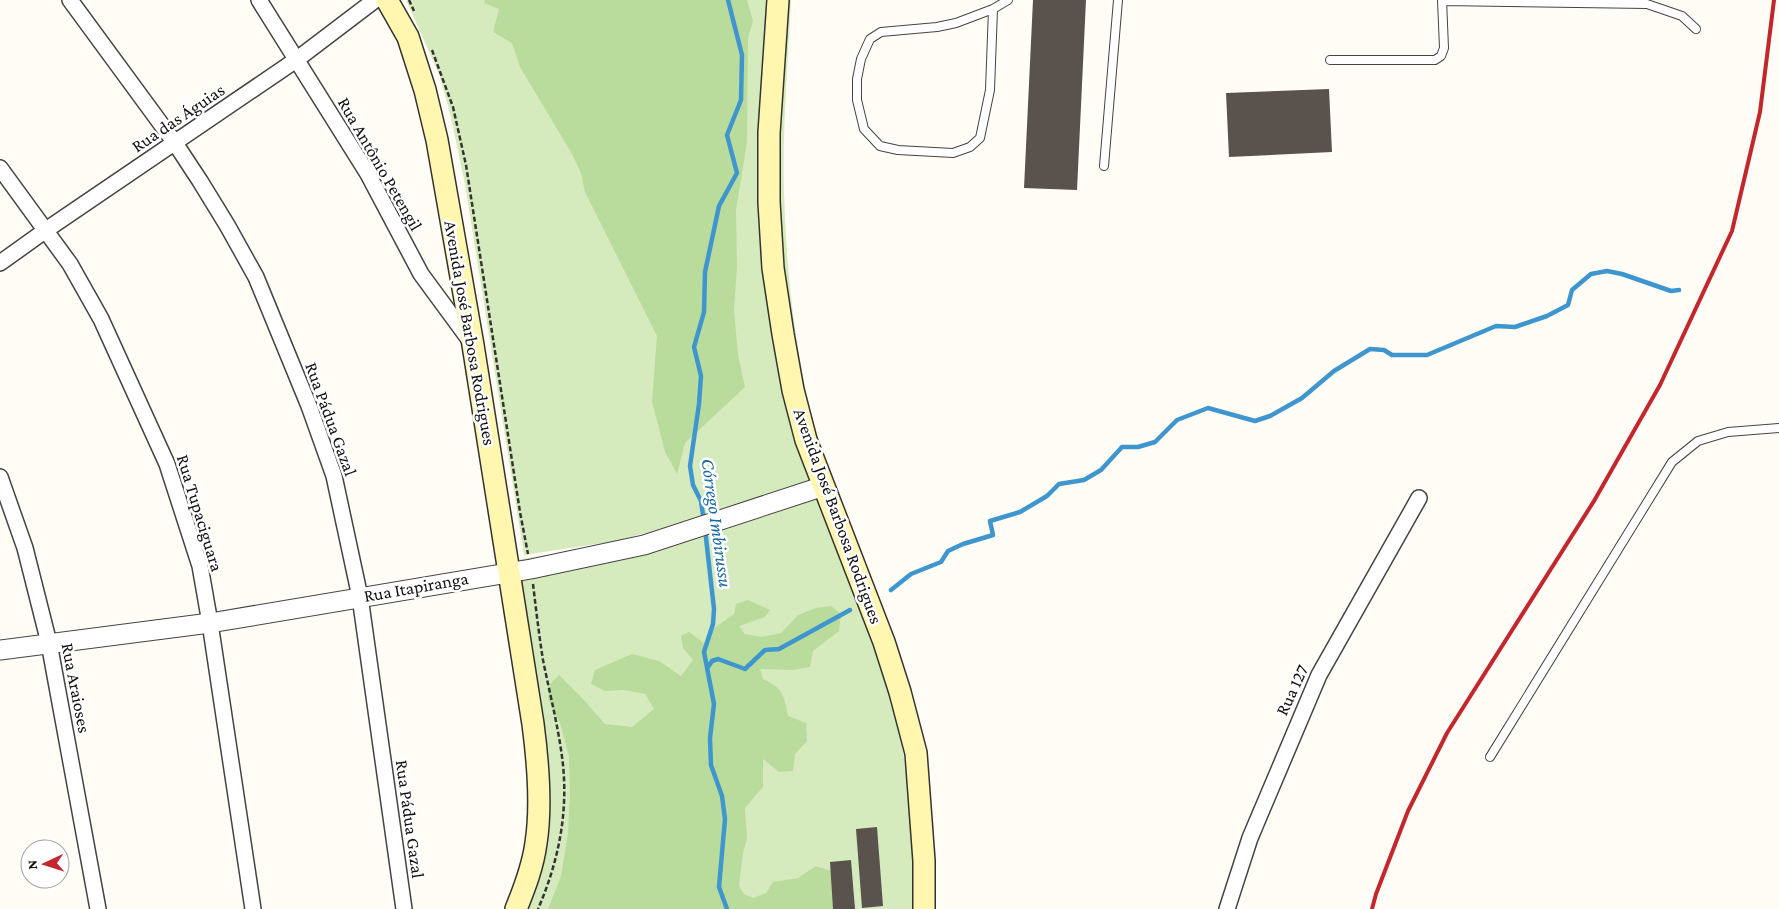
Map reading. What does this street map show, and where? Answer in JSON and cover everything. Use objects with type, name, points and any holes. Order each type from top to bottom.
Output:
[{"type":"main road","name":"Avenida José Barbosa Rodrigues","points":[[387,0],[408,37],[425,90],[435,131],[473,345],[510,572],[538,765],[536,842],[528,878],[516,909]]},
{"type":"main road","name":"Avenida José Barbosa Rodrigues","points":[[778,0],[769,133],[769,202],[773,268],[793,390],[806,440],[884,642],[900,692],[916,753],[924,861],[924,909]]},
{"type":"street","name":"Rua Pádua Gazal","points":[[70,0],[175,143],[200,181],[256,277],[309,406],[334,476],[360,597],[404,909]]},
{"type":"street","name":"Rua Antônio Petengil","points":[[259,0],[368,174],[420,274],[473,345]]},
{"type":"street","name":"Rua das Águias","points":[[0,264],[46,230],[296,60],[375,0]]},
{"type":"street","name":"Rua Tupaciguara","points":[[0,168],[70,264],[101,319],[167,464],[200,566],[253,909]]},
{"type":"street","name":"Rua Araioses","points":[[0,477],[25,548],[49,643],[98,909]]},
{"type":"street","name":"Rua Itapiranga","points":[[0,650],[210,623],[531,569],[644,545],[824,486]]},
{"type":"street","name":"Rua 127","points":[[1227,909],[1250,838],[1318,675],[1419,498]]},
{"type":"lane","points":[[993,9],[990,90],[980,138],[970,147],[953,153],[898,150],[880,146],[864,129],[857,100],[857,80],[861,58],[870,39],[881,32],[947,25],[993,9],[1008,0]]},
{"type":"lane","points":[[1104,166],[1118,0]]},
{"type":"lane","points":[[1330,60],[1435,60],[1441,56],[1444,48],[1442,0],[1647,4],[1682,16],[1696,28]]},
{"type":"lane","points":[[1490,757],[1672,462],[1698,441],[1728,432],[1779,428]]},
{"type":"green space","points":[[406,0],[791,0],[784,145],[786,242],[793,314],[805,386],[829,474],[656,530],[616,541],[524,555],[465,184],[450,113],[439,74]]},
{"type":"green space","points":[[485,0],[747,0],[753,21],[748,38],[747,142],[736,210],[737,267],[734,310],[738,355],[745,387],[685,443],[677,474],[665,452],[652,401],[657,336],[585,192],[581,173],[572,154],[520,67],[512,43],[493,32],[499,9],[484,3]]},
{"type":"green space","points":[[815,480],[867,615],[892,698],[903,750],[910,803],[915,909],[515,909],[535,846],[510,561],[601,546],[641,536]]},
{"type":"green space","points":[[748,600],[770,610],[765,617],[739,626],[745,634],[762,637],[781,633],[798,615],[816,608],[831,606],[841,614],[839,631],[813,651],[810,667],[793,670],[760,669],[763,679],[779,689],[788,716],[806,723],[807,741],[795,754],[793,771],[779,772],[763,759],[763,787],[745,808],[747,839],[743,853],[739,886],[744,894],[753,898],[766,893],[773,882],[798,878],[816,866],[831,871],[843,909],[548,909],[561,876],[568,833],[570,795],[569,756],[560,723],[548,699],[550,684],[559,675],[605,724],[632,727],[654,709],[645,694],[624,690],[605,691],[591,684],[595,670],[632,654],[659,661],[681,676],[693,660],[683,648],[681,636],[689,632],[704,643],[710,631],[734,614],[736,604]]},
{"type":"building","points":[[1033,0],[1086,0],[1077,190],[1024,188]]},
{"type":"building","points":[[1329,89],[1332,152],[1229,157],[1226,93]]},
{"type":"building","points":[[877,827],[883,906],[862,908],[856,829]]},
{"type":"building","points":[[851,860],[855,909],[833,909],[830,862]]},
{"type":"waterway","name":"Córrego Imbirussu","points":[[704,522],[701,501],[693,485],[690,466],[701,376],[694,347],[704,312],[705,272],[719,206],[737,173],[727,135],[741,100],[742,55],[728,0]]},
{"type":"waterway","points":[[891,590],[911,574],[941,562],[948,551],[963,544],[993,535],[990,521],[1020,512],[1047,496],[1059,484],[1084,480],[1101,470],[1122,447],[1138,447],[1155,442],[1177,420],[1208,408],[1255,421],[1270,416],[1302,398],[1334,371],[1370,349],[1384,350],[1392,355],[1427,355],[1496,326],[1515,327],[1547,316],[1568,305],[1572,290],[1591,274],[1607,271],[1622,274],[1671,291],[1679,290]]},
{"type":"waterway","name":"Córrego Imbirussu","points":[[705,529],[714,609],[713,624],[704,652],[714,704],[710,738],[711,765],[722,796],[725,819],[719,887],[727,909]]},
{"type":"waterway","points":[[708,667],[712,661],[718,659],[745,669],[765,650],[779,649],[850,610]]},
{"type":"railway","points":[[1372,909],[1408,811],[1447,733],[1594,501],[1660,385],[1732,231],[1760,112],[1774,0]]}]
